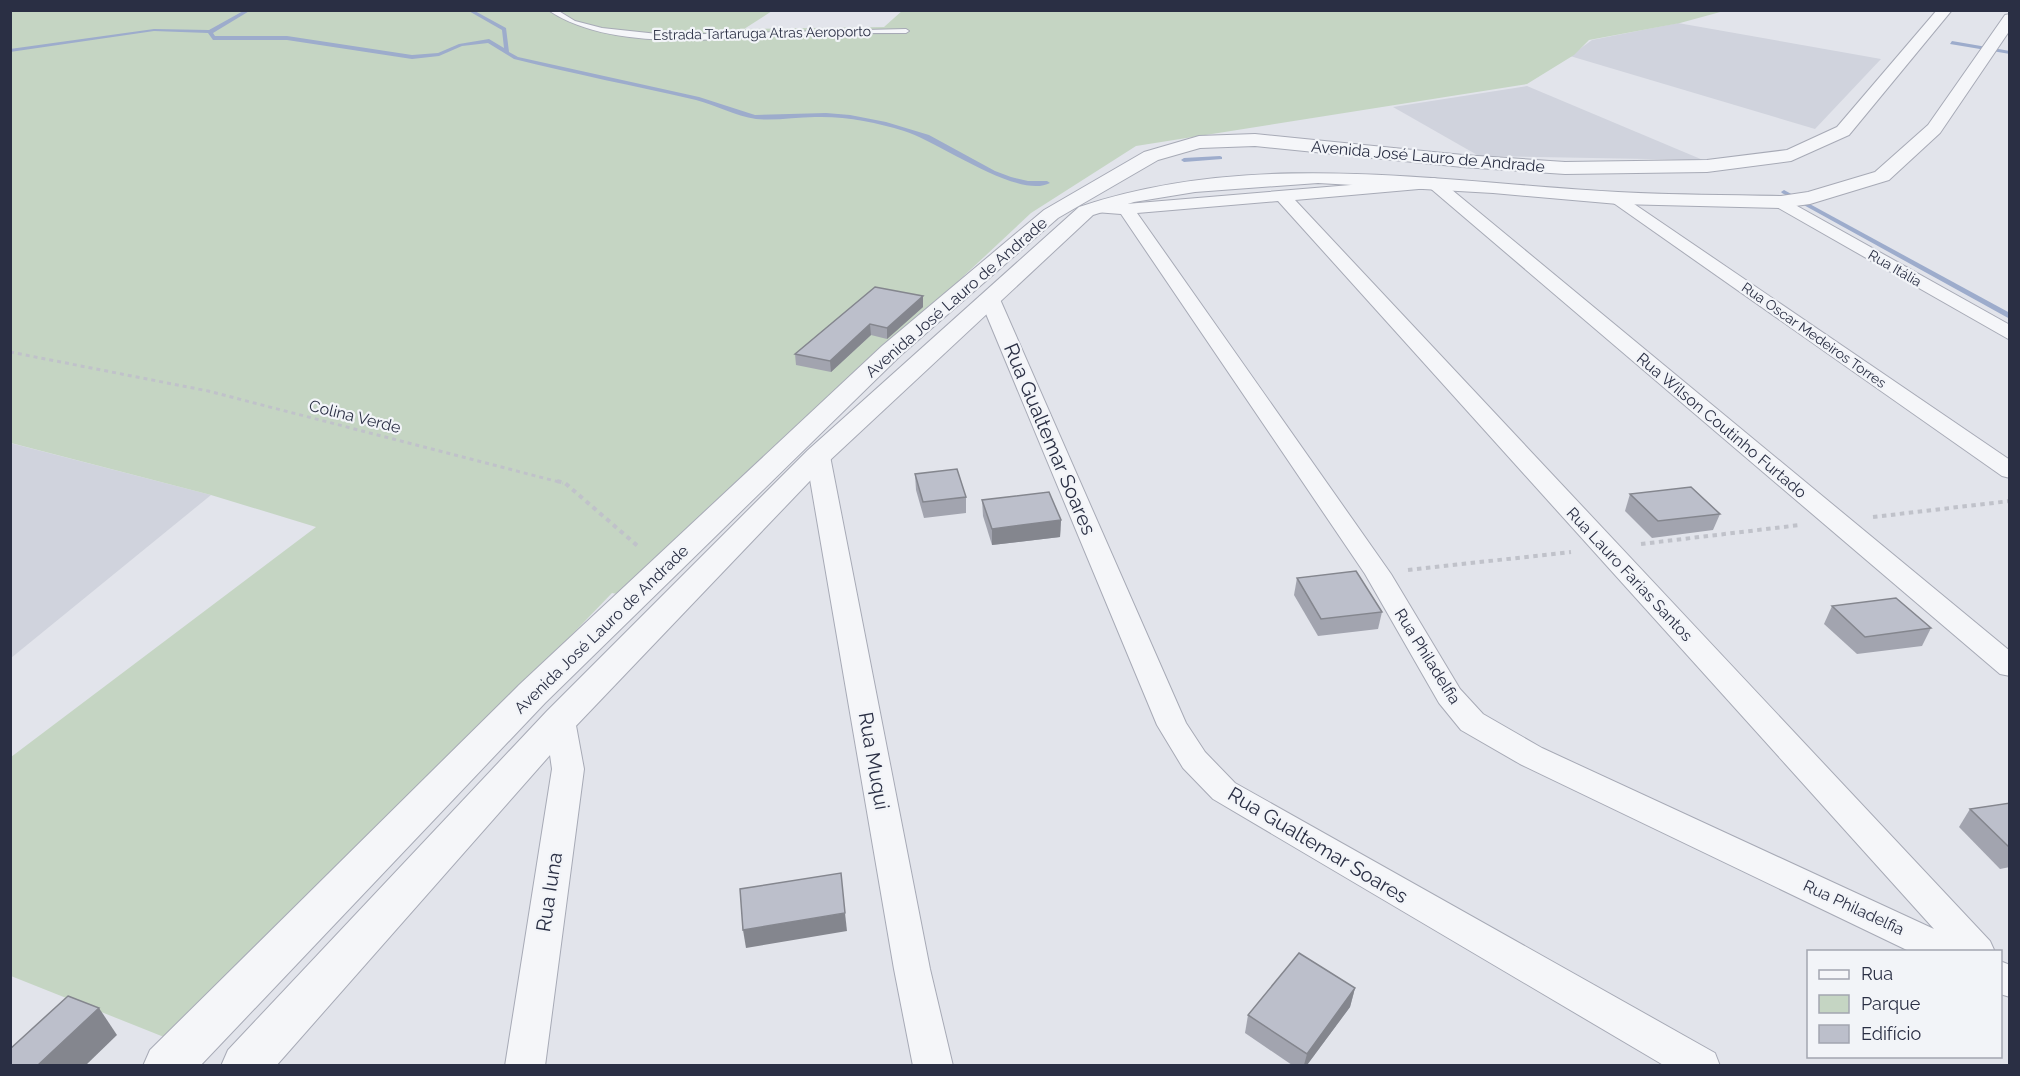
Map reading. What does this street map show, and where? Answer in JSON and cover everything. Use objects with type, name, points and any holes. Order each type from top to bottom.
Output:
[{"type":"street","name":"Avenida José Lauro de Andrade","points":[[167,1065],[532,694],[891,351],[1051,214],[1151,156],[1199,142],[1267,141],[1565,168],[1707,166],[1791,155],[1843,131],[1945,10]]},
{"type":"street","name":"Avenida José Lauro de Andrade","points":[[245,1065],[560,720],[818,456],[989,297],[1086,211],[1141,194],[1284,187],[1344,178],[1618,198],[1794,201],[1882,176],[1934,129],[2010,18]]},
{"type":"street","points":[[1267,141],[1281,150],[1290,160],[1291,170],[1284,187]]},
{"type":"street","points":[[1340,149],[1333,155],[1331,162],[1344,178]]},
{"type":"street","points":[[1095,207],[1126,209],[1284,187],[1434,183]]},
{"type":"street","name":"Rua Wilson Coutinho Furtado","points":[[1434,183],[2010,667]]},
{"type":"street","name":"Rua Lauro Farias Santos","points":[[1284,187],[1606,548],[1976,950]]},
{"type":"street","name":"Rua Oscar Medeiros Torres","points":[[1618,198],[2010,471]]},
{"type":"street","name":"Rua Itália","points":[[1794,201],[2010,333]]},
{"type":"street","name":"Rua Philadelfia","points":[[1126,209],[1378,574],[1449,696],[1472,722],[1531,756],[1945,950]]},
{"type":"street","name":"Rua Gualtemar Soares","points":[[989,297],[1172,725],[1194,760],[1224,791],[1278,824],[1701,1065]]},
{"type":"street","name":"Rua Muqui","points":[[818,456],[912,969],[933,1065]]},
{"type":"street","name":"Rua Iuna","points":[[525,1065],[568,770],[560,720]]},
{"type":"lane","name":"Estrada Tartaruga Atras Aeroporto","points":[[551,10],[561,18],[619,33],[681,38],[906,31]]},
{"type":"path","name":"Colina Verde","points":[[10,352],[208,391],[565,483],[663,568]]},
{"type":"path","points":[[1378,574],[2010,501]]},
{"type":"shaded area","points":[[1678,23],[1881,59],[1815,129],[1570,56],[1592,40]]},
{"type":"shaded area","points":[[1527,86],[1703,160],[1479,156],[1393,107]]},
{"type":"shaded area","points":[[10,443],[211,495],[11,658],[10,658]]},
{"type":"green space","points":[[903,10],[1724,11],[1680,23],[1589,40],[1574,55],[1527,84],[1136,146],[1031,213],[623,595],[612,593],[179,1043],[11,976],[11,757],[316,527],[211,495],[11,443],[10,11],[772,11],[744,29],[884,27]]},
{"type":"building","points":[[875,287],[923,296],[887,328],[870,324],[830,361],[795,354]]},
{"type":"building","points":[[957,469],[966,497],[923,502],[915,474]]},
{"type":"building","points":[[1691,487],[1720,514],[1658,521],[1630,494]]},
{"type":"building","points":[[1049,492],[1061,520],[992,529],[982,500]]},
{"type":"building","points":[[1356,571],[1382,612],[1321,619],[1297,578]]},
{"type":"building","points":[[1896,598],[1931,628],[1865,637],[1832,606]]},
{"type":"building","points":[[2010,803],[2010,848],[1970,809]]},
{"type":"building","points":[[841,873],[845,913],[743,930],[740,889]]},
{"type":"building","points":[[1299,953],[1355,988],[1307,1054],[1248,1015]]},
{"type":"building","points":[[68,996],[99,1008],[38,1065],[10,1065],[10,1049]]},
{"type":"waterway","points":[[210,32],[249,10]]},
{"type":"waterway","points":[[469,10],[504,29],[507,52]]},
{"type":"waterway","points":[[10,51],[154,30],[210,32]]},
{"type":"waterway","points":[[210,32],[213,38],[287,38],[412,57],[439,54],[461,45],[489,41],[507,52]]},
{"type":"waterway","points":[[1952,43],[2010,53]]},
{"type":"waterway","points":[[507,52],[516,58],[699,99],[748,116],[770,118],[826,115],[886,124],[927,137],[976,164],[1010,179],[1028,183],[1047,183]]},
{"type":"waterway","points":[[1184,160],[1220,158]]},
{"type":"waterway","points":[[1784,192],[2010,317]]}]
